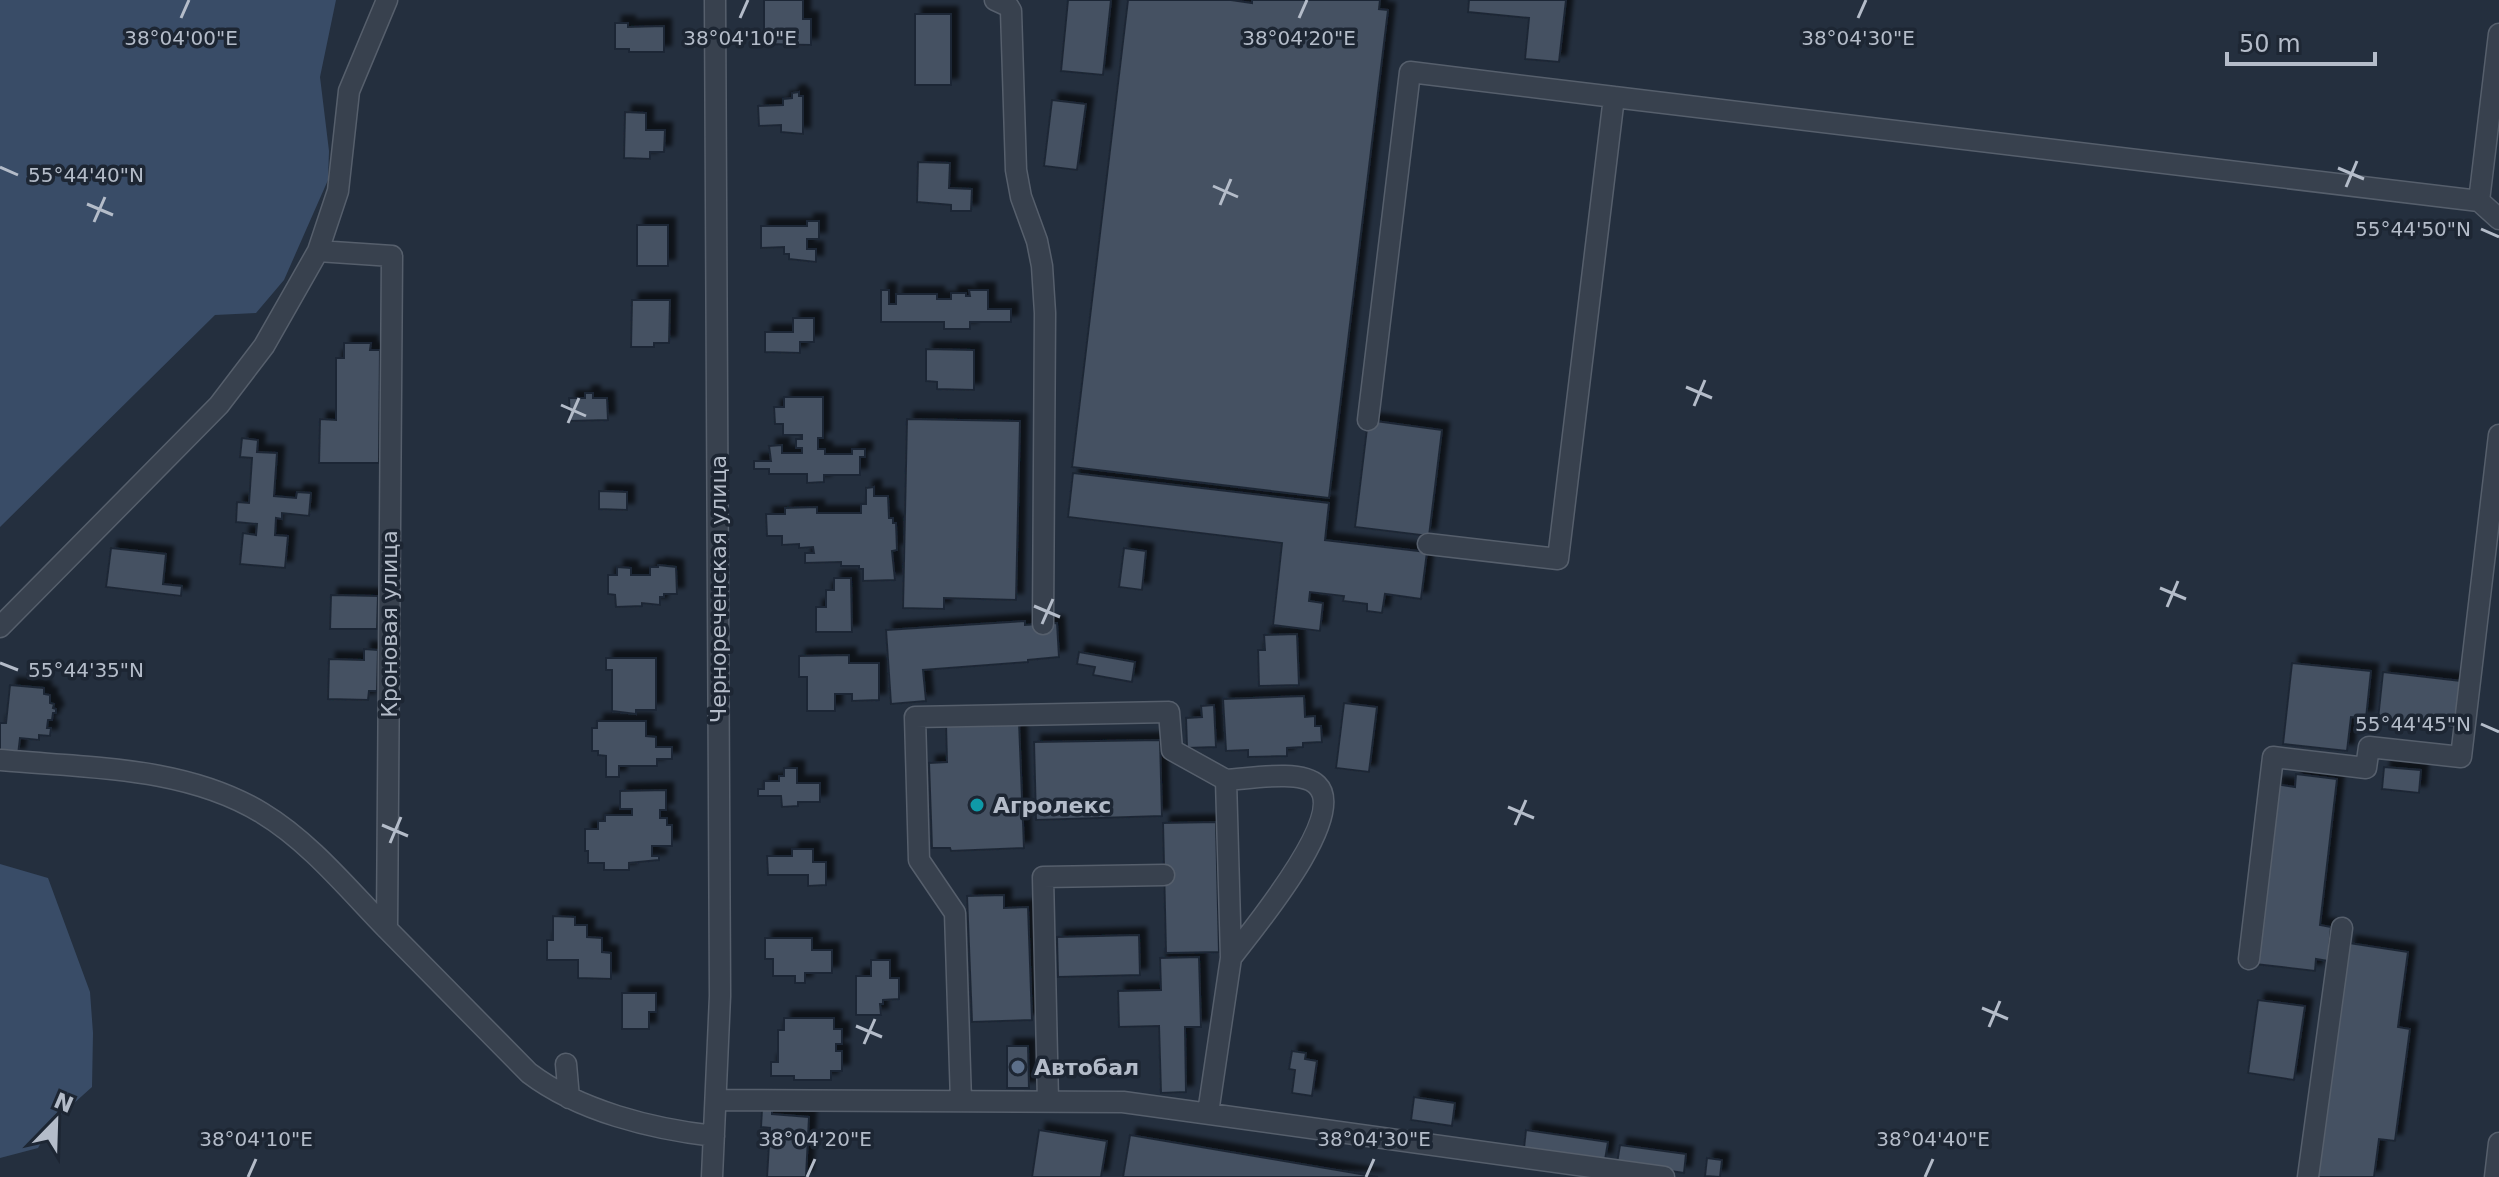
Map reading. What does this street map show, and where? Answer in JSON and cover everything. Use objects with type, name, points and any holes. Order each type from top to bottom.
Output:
[{"type":"street","points":[[0,627],[219,405],[264,346],[318,251],[338,191],[349,91],[387,0]]},
{"type":"street","name":"Чернореченская улица","points":[[712,1177],[720,964],[715,0]]},
{"type":"street","points":[[995,0],[1008,6],[1011,11],[1016,170],[1042,266],[1045,313],[1043,624]]},
{"type":"street","points":[[2479,201],[2499,34]]},
{"type":"street","points":[[1368,420],[1410,72],[2479,201],[2499,219]]},
{"type":"street","points":[[1428,544],[1558,559],[1614,97]]},
{"type":"street","name":"Кроновая улица","points":[[318,251],[392,256],[387,929]]},
{"type":"street","points":[[2249,959],[2273,757],[2366,768],[2369,747],[2461,757],[2499,435]]},
{"type":"street","points":[[961,1101],[955,913],[919,860],[915,717],[1169,712],[1172,750],[1226,780],[1284,776],[1306,779],[1316,784],[1322,792],[1324,803],[1315,836],[1284,887],[1231,958]]},
{"type":"street","points":[[0,760],[153,774],[237,799],[288,831],[318,858],[529,1073],[569,1098],[589,1095],[675,1132],[714,1136]]},
{"type":"street","points":[[1208,1113],[1231,958],[1226,780]]},
{"type":"street","points":[[1048,1101],[1043,877],[1164,875]]},
{"type":"street","points":[[2308,1177],[2342,928]]},
{"type":"street","points":[[566,1064],[569,1098]]},
{"type":"street","points":[[716,1100],[1123,1102],[1664,1177]]},
{"type":"street","points":[[2495,1177],[2499,1143]]},
{"type":"water","points":[[0,0],[336,0],[320,77],[329,151],[328,180],[284,280],[256,313],[215,315],[0,527]]},
{"type":"water","points":[[0,864],[48,878],[90,992],[93,1033],[92,1087],[54,1121],[38,1148],[0,1158]]},
{"type":"building","points":[[764,0],[803,0],[803,19],[811,19],[811,45],[764,44]]},
{"type":"building","points":[[1068,0],[1111,0],[1103,75],[1061,71]]},
{"type":"building","points":[[1128,0],[1231,0],[1252,3],[1252,0],[1380,0],[1379,9],[1388,10],[1329,498],[1072,467]]},
{"type":"building","points":[[1469,0],[1566,0],[1559,62],[1525,59],[1529,18],[1468,12]]},
{"type":"building","points":[[915,14],[951,14],[951,85],[915,85]]},
{"type":"building","points":[[615,23],[628,23],[628,27],[664,26],[664,52],[615,49]]},
{"type":"building","points":[[799,92],[799,96],[803,96],[803,134],[781,132],[781,125],[759,126],[758,106],[783,105],[783,99],[792,98],[792,93]]},
{"type":"building","points":[[1052,100],[1086,104],[1077,170],[1044,166]]},
{"type":"building","points":[[625,112],[646,113],[646,130],[665,130],[664,152],[650,152],[650,159],[624,158]]},
{"type":"building","points":[[918,162],[950,163],[949,188],[972,189],[971,211],[951,211],[951,205],[917,202]]},
{"type":"building","points":[[807,221],[819,221],[819,239],[807,239],[807,249],[816,249],[816,262],[789,259],[789,254],[784,254],[784,247],[761,248],[761,226],[807,226]]},
{"type":"building","points":[[637,225],[668,225],[668,266],[637,266]]},
{"type":"building","points":[[881,290],[889,290],[889,304],[896,304],[896,294],[937,294],[937,299],[951,299],[951,293],[970,296],[969,290],[988,290],[988,309],[1011,309],[1011,322],[970,322],[970,329],[944,329],[944,322],[881,322]]},
{"type":"building","points":[[632,300],[670,300],[669,343],[654,343],[654,347],[631,347]]},
{"type":"building","points":[[793,318],[814,318],[814,342],[800,342],[800,353],[765,352],[765,332],[793,332]]},
{"type":"building","points":[[344,343],[371,343],[370,350],[380,350],[379,463],[319,463],[320,419],[336,420],[336,358],[344,358]]},
{"type":"building","points":[[926,349],[974,350],[974,390],[937,389],[937,382],[926,381]]},
{"type":"building","points":[[585,393],[593,393],[593,398],[607,398],[608,420],[570,421],[569,398],[585,398]]},
{"type":"building","points":[[784,397],[823,397],[823,438],[818,438],[818,449],[825,449],[825,454],[852,454],[852,449],[865,449],[865,457],[860,457],[860,475],[824,475],[824,482],[807,483],[807,474],[769,474],[769,469],[754,469],[754,461],[771,461],[769,446],[782,445],[782,453],[802,453],[802,448],[796,448],[796,439],[802,439],[802,435],[783,435],[783,424],[775,424],[774,407],[784,407]]},
{"type":"building","points":[[907,419],[1020,421],[1016,600],[944,598],[944,609],[903,608]]},
{"type":"building","points":[[1368,420],[1442,430],[1429,536],[1355,527]]},
{"type":"building","points":[[242,438],[258,440],[257,452],[277,453],[274,496],[296,498],[297,492],[311,493],[309,516],[282,513],[282,519],[276,518],[275,535],[288,536],[285,568],[240,564],[243,533],[256,535],[257,524],[236,522],[237,502],[249,503],[252,458],[240,457]]},
{"type":"building","points":[[1073,473],[1329,503],[1325,540],[1427,552],[1421,599],[1385,594],[1382,613],[1367,611],[1367,604],[1343,601],[1344,596],[1310,592],[1309,601],[1323,603],[1320,631],[1273,625],[1282,543],[1068,517]]},
{"type":"building","points":[[874,487],[874,496],[888,496],[889,518],[896,523],[897,550],[892,551],[895,580],[863,581],[863,569],[859,566],[841,566],[841,562],[805,563],[805,553],[814,553],[813,547],[782,545],[782,536],[767,536],[766,514],[785,514],[785,508],[817,507],[817,513],[861,513],[861,504],[866,504],[866,488]]},
{"type":"building","points":[[599,491],[627,492],[627,510],[599,509]]},
{"type":"building","points":[[111,548],[166,554],[163,584],[182,586],[181,596],[106,587]]},
{"type":"building","points":[[1124,548],[1146,551],[1142,590],[1119,587]]},
{"type":"building","points":[[617,567],[631,568],[631,575],[650,575],[650,567],[676,567],[677,594],[664,594],[660,597],[660,605],[642,603],[642,606],[616,607],[615,595],[608,594],[608,575],[617,575]]},
{"type":"building","points":[[834,578],[851,578],[852,632],[816,632],[816,607],[826,607],[826,590],[834,590]]},
{"type":"building","points":[[331,595],[378,596],[377,629],[330,629]]},
{"type":"building","points":[[1025,621],[1025,625],[1057,623],[1059,657],[923,670],[926,701],[891,704],[886,630]]},
{"type":"building","points":[[1297,634],[1299,685],[1259,686],[1258,650],[1265,650],[1264,635]]},
{"type":"building","points":[[364,649],[378,650],[377,691],[369,691],[368,700],[328,699],[329,659],[364,660]]},
{"type":"building","points":[[1079,652],[1135,662],[1132,682],[1093,675],[1095,667],[1077,664]]},
{"type":"building","points":[[849,655],[849,663],[879,663],[879,700],[852,701],[852,694],[835,694],[835,711],[807,711],[807,677],[799,677],[799,656]]},
{"type":"building","points":[[606,658],[656,658],[656,710],[636,710],[636,714],[612,711],[612,670],[606,670]]},
{"type":"building","points":[[2292,663],[2371,671],[2366,718],[2351,717],[2347,751],[2283,744]]},
{"type":"building","points":[[2383,672],[2461,681],[2456,728],[2378,719]]},
{"type":"building","points":[[10,685],[44,688],[44,694],[50,695],[50,703],[56,709],[52,720],[48,720],[50,736],[39,735],[39,740],[20,738],[18,755],[0,753],[0,723],[6,723]]},
{"type":"building","points":[[1304,696],[1305,717],[1315,716],[1315,726],[1321,726],[1322,742],[1287,748],[1287,756],[1248,757],[1248,750],[1226,751],[1223,699]]},
{"type":"building","points":[[1344,703],[1377,707],[1369,772],[1336,768]]},
{"type":"building","points":[[1214,705],[1216,747],[1187,748],[1186,718],[1202,717],[1201,706]]},
{"type":"building","points":[[597,721],[646,721],[646,736],[656,737],[656,747],[672,747],[672,759],[657,759],[657,766],[619,766],[619,777],[606,777],[606,756],[592,751],[592,728],[597,728]]},
{"type":"building","name":"Агролекс","points":[[1019,722],[1024,848],[951,851],[950,848],[932,848],[929,763],[947,762],[946,724]]},
{"type":"building","points":[[1160,740],[1162,816],[1036,820],[1034,742]]},
{"type":"building","points":[[2384,767],[2421,770],[2419,793],[2382,789]]},
{"type":"building","points":[[784,768],[797,768],[797,783],[820,783],[820,802],[798,802],[798,806],[782,807],[781,796],[758,796],[758,789],[764,789],[764,781],[779,781],[779,776],[784,776]]},
{"type":"building","points":[[2296,774],[2337,779],[2320,925],[2331,927],[2328,961],[2316,959],[2315,971],[2255,964],[2276,784],[2295,787]]},
{"type":"building","points":[[666,790],[666,810],[660,810],[660,818],[667,818],[667,825],[672,825],[672,846],[652,846],[652,856],[659,856],[659,860],[629,863],[629,870],[604,870],[604,863],[588,863],[585,829],[598,829],[598,821],[605,821],[605,815],[632,815],[632,809],[620,809],[620,791]]},
{"type":"building","points":[[1216,822],[1219,952],[1166,953],[1163,823]]},
{"type":"building","points":[[792,849],[813,849],[813,862],[826,862],[826,885],[808,886],[808,875],[768,875],[767,856],[792,856]]},
{"type":"building","points":[[1004,895],[1004,908],[1028,907],[1032,1020],[972,1022],[967,896]]},
{"type":"building","points":[[553,916],[575,917],[575,925],[587,925],[587,937],[602,938],[602,952],[611,953],[611,979],[578,978],[578,960],[547,960],[547,940],[553,940]]},
{"type":"building","points":[[1139,935],[1140,975],[1058,977],[1057,937]]},
{"type":"building","points":[[765,938],[812,938],[812,950],[832,950],[832,973],[805,973],[805,983],[795,983],[795,976],[773,976],[773,959],[765,959]]},
{"type":"building","points":[[2349,943],[2408,952],[2398,1027],[2410,1029],[2395,1141],[2379,1139],[2374,1177],[2317,1177]]},
{"type":"building","points":[[1199,957],[1201,1027],[1185,1027],[1186,1092],[1161,1093],[1159,1026],[1119,1027],[1118,991],[1161,990],[1160,958]]},
{"type":"building","points":[[871,960],[890,960],[890,978],[899,978],[899,999],[883,1000],[880,1004],[881,1015],[856,1015],[856,976],[871,976]]},
{"type":"building","points":[[622,993],[656,993],[656,1012],[649,1012],[649,1029],[622,1029]]},
{"type":"building","points":[[2258,1000],[2305,1006],[2294,1080],[2248,1073]]},
{"type":"building","points":[[784,1018],[834,1018],[834,1029],[842,1029],[842,1044],[836,1044],[836,1051],[842,1051],[842,1071],[831,1071],[831,1080],[794,1080],[794,1076],[771,1076],[771,1062],[778,1062],[778,1030],[784,1030]]},
{"type":"building","name":"Автобал","points":[[1007,1046],[1028,1046],[1029,1088],[1007,1088]]},
{"type":"building","points":[[1292,1051],[1306,1053],[1305,1059],[1317,1061],[1312,1096],[1292,1093],[1295,1070],[1289,1069]]},
{"type":"building","points":[[1414,1097],[1455,1103],[1452,1126],[1411,1120]]},
{"type":"building","points":[[762,1109],[772,1110],[772,1114],[809,1117],[806,1177],[767,1177],[770,1128],[761,1127]]},
{"type":"building","points":[[1039,1130],[1107,1141],[1101,1177],[1032,1177]]},
{"type":"building","points":[[1526,1130],[1608,1142],[1605,1160],[1524,1148]]},
{"type":"building","points":[[1130,1135],[1378,1177],[1123,1177]]},
{"type":"building","points":[[1620,1145],[1686,1154],[1684,1173],[1617,1163]]},
{"type":"building","points":[[1707,1158],[1722,1160],[1720,1177],[1705,1176]]},
{"type":"place","name":"Агролекс","points":[[977,805]]},
{"type":"place","name":"Автобал","points":[[1018,1067]]}]
